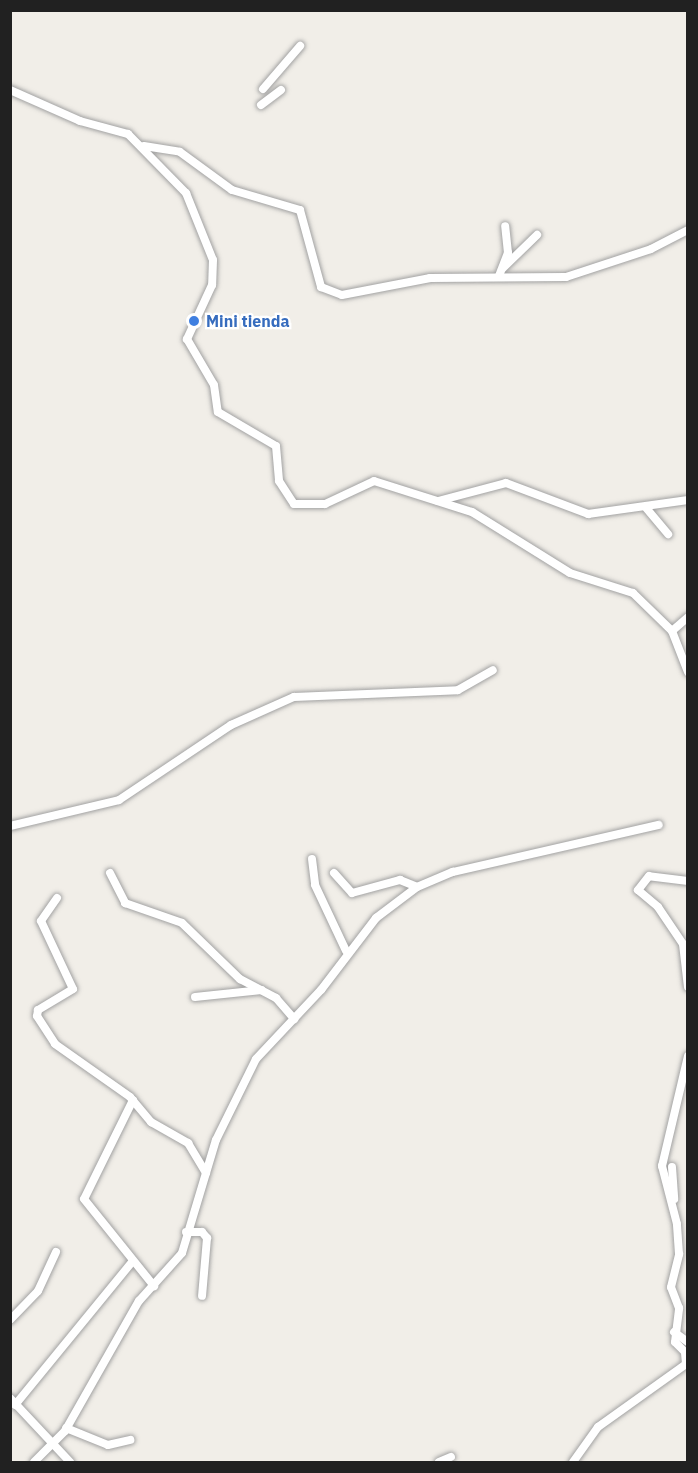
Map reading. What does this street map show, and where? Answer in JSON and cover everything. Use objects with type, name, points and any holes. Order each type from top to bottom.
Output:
[{"type":"street","points":[[263,89],[300,46]]},
{"type":"street","points":[[10,90],[80,121],[128,134],[144,146],[186,193],[213,260],[212,285],[187,339],[214,385],[218,412],[276,446],[279,481],[294,504],[325,504],[374,481],[472,512],[570,573],[633,593],[672,631],[687,672]]},
{"type":"street","points":[[261,105],[281,90]]},
{"type":"street","points":[[144,146],[180,152],[232,190],[300,210],[315,272],[321,287],[332,292],[359,292],[407,280],[500,273],[566,277],[651,249],[687,230]]},
{"type":"street","points":[[500,273],[508,253],[505,226]]},
{"type":"street","points":[[500,273],[537,235]]},
{"type":"street","points":[[438,501],[506,483],[588,514],[647,509],[687,500]]},
{"type":"street","points":[[647,509],[668,534]]},
{"type":"street","points":[[672,631],[687,617]]},
{"type":"street","points":[[10,826],[119,800],[231,725],[294,698],[458,690],[492,670]]},
{"type":"street","points":[[34,1462],[66,1428],[139,1300],[182,1253],[186,1232],[231,1102],[256,1059],[294,1019],[346,951],[376,918],[417,887],[453,872],[659,825]]},
{"type":"street","points":[[312,859],[315,885],[346,951]]},
{"type":"street","points":[[110,873],[125,903],[182,923],[240,979],[262,990],[294,1019]]},
{"type":"street","points":[[334,873],[352,893],[400,880],[417,887]]},
{"type":"street","points":[[687,881],[649,876],[638,890],[658,908],[683,944],[687,987]]},
{"type":"street","points":[[57,898],[41,921],[73,989],[40,1009],[37,1016],[55,1044],[134,1100],[152,1122],[188,1143],[206,1173]]},
{"type":"street","points":[[195,997],[262,990]]},
{"type":"street","points":[[677,1223],[662,1166],[687,1056]]},
{"type":"street","points":[[134,1100],[84,1199],[154,1286]]},
{"type":"street","points":[[573,1462],[598,1427],[686,1364],[674,1332],[679,1308],[670,1281],[679,1254],[672,1167]]},
{"type":"street","points":[[186,1232],[202,1232],[207,1238],[202,1296]]},
{"type":"street","points":[[10,1320],[38,1291],[56,1252]]},
{"type":"street","points":[[70,1462],[13,1402],[133,1261]]},
{"type":"street","points":[[674,1332],[687,1342]]},
{"type":"street","points":[[66,1428],[108,1445],[130,1440]]},
{"type":"street","points":[[439,1462],[451,1457]]},
{"type":"place","name":"Mini tienda","points":[[194,321]]}]
